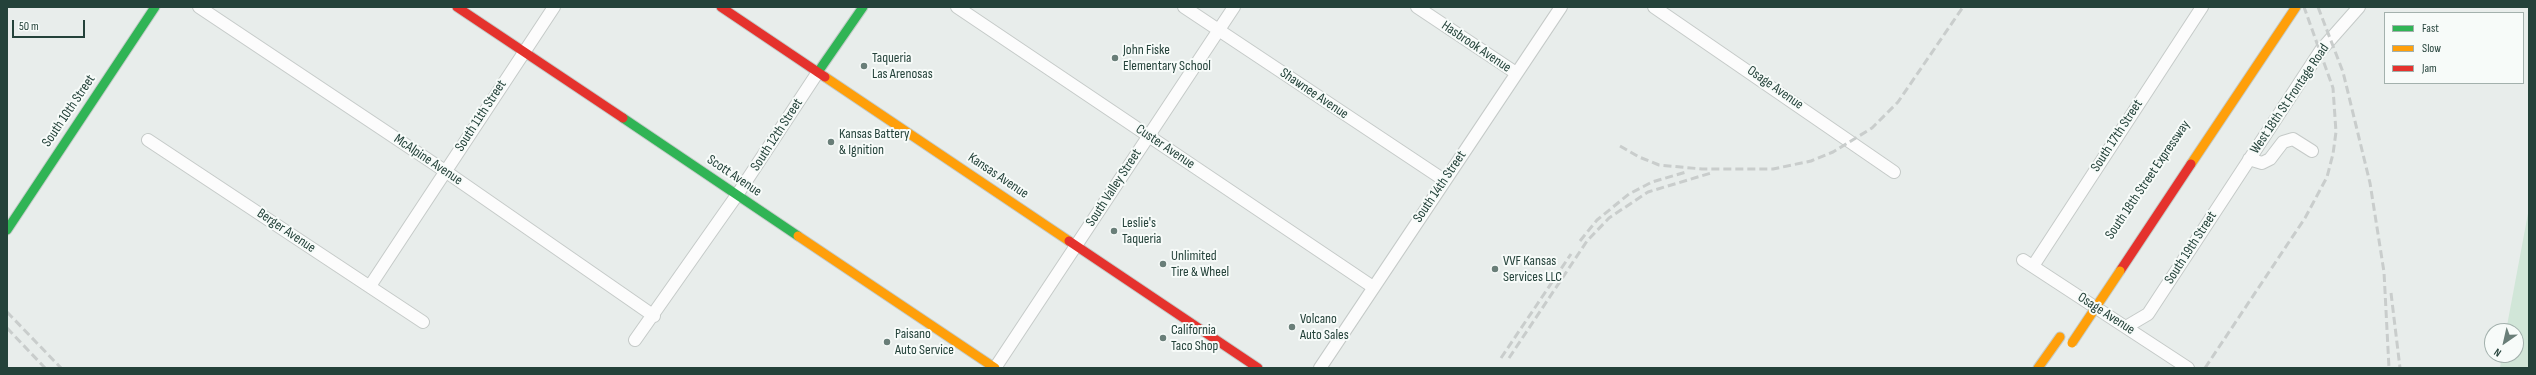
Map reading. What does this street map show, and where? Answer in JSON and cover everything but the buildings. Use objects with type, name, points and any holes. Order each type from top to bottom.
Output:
[{"type":"main road","name":"South 10th Street","points":[[7,230],[155,7]]},
{"type":"main road","name":"Scott Avenue","points":[[457,7],[995,368]]},
{"type":"main road","name":"Kansas Avenue","points":[[721,7],[1258,368]]},
{"type":"main road","name":"South 12th Street","points":[[818,72],[863,7]]},
{"type":"main road","name":"South 18th Street Expressway","points":[[2070,346],[2296,7]]},
{"type":"main road","points":[[2077,310],[2090,291]]},
{"type":"main road","points":[[2038,368],[2062,333]]},
{"type":"street","name":"McAlpine Avenue","points":[[199,7],[445,171],[654,316]]},
{"type":"street","name":"South 11th Street","points":[[370,286],[554,7]]},
{"type":"street","name":"Custer Avenue","points":[[956,7],[1373,287]]},
{"type":"street","name":"Shawnee Avenue","points":[[1184,7],[1444,180]]},
{"type":"street","name":"South Valley Street","points":[[995,368],[1234,7]]},
{"type":"street","name":"Hasbrook Avenue","points":[[1417,7],[1516,74]]},
{"type":"street","name":"South 14th Street","points":[[1320,368],[1444,180],[1561,7]]},
{"type":"street","name":"Osage Avenue","points":[[1654,7],[1894,172]]},
{"type":"street","name":"South 17th Street","points":[[2028,263],[2202,7]]},
{"type":"street","name":"West 18th St Frontage Road","points":[[2249,159],[2331,38],[2359,7]]},
{"type":"street","name":"South 12th Street","points":[[635,340],[654,316],[737,195],[818,72]]},
{"type":"street","points":[[2249,159],[2262,163],[2270,159],[2283,142],[2293,139],[2312,152]]},
{"type":"street","name":"Berger Avenue","points":[[148,140],[423,322]]},
{"type":"street","name":"South 19th Street","points":[[2126,327],[2148,314],[2249,159]]},
{"type":"street","name":"Osage Avenue","points":[[2028,263],[2188,368]]},
{"type":"green space","points":[[2529,208],[2529,368],[2500,368],[2501,363],[2524,363],[2524,323],[2507,323]]},
{"type":"railway","points":[[1620,146],[1639,157],[1659,165],[1702,169],[1773,169],[1811,161],[1833,152],[1872,128],[1898,102],[1963,7]]},
{"type":"railway","points":[[2205,368],[2305,218],[2327,177],[2333,154],[2336,132],[2333,88],[2304,7]]},
{"type":"railway","points":[[2318,7],[2343,72],[2370,183],[2384,272],[2389,368]]},
{"type":"railway","points":[[1580,241],[1597,220],[1629,194],[1652,182],[1686,172]]},
{"type":"railway","points":[[1509,358],[1587,241],[1609,218],[1648,192],[1711,173]]},
{"type":"railway","points":[[1501,358],[1571,254]]},
{"type":"railway","points":[[2391,293],[2400,368]]},
{"type":"railway","points":[[7,312],[61,368]]},
{"type":"railway","points":[[7,328],[45,368]]},
{"type":"traffic: fast","points":[[7,230],[155,7]]},
{"type":"traffic: fast","points":[[818,72],[863,7]]},
{"type":"traffic: fast","points":[[623,118],[798,236]]},
{"type":"traffic: slow","points":[[2191,164],[2296,7]]},
{"type":"traffic: slow","points":[[825,77],[1069,241]]},
{"type":"traffic: slow","points":[[798,236],[995,368]]},
{"type":"traffic: slow","points":[[2072,343],[2120,271]]},
{"type":"traffic: slow","points":[[2038,368],[2060,337]]},
{"type":"traffic: jam","points":[[457,7],[623,118]]},
{"type":"traffic: jam","points":[[721,7],[825,77]]},
{"type":"traffic: jam","points":[[2120,271],[2191,164]]},
{"type":"traffic: jam","points":[[1069,241],[1258,368]]},
{"type":"place","name":"John Fiske Elementary School","points":[[1115,58]]},
{"type":"place","name":"Taqueria Las Arenosas","points":[[864,66]]},
{"type":"place","name":"Kansas Battery & Ignition","points":[[831,142]]},
{"type":"place","name":"Leslie's Taqueria","points":[[1114,231]]},
{"type":"place","name":"Unlimited Tire & Wheel","points":[[1163,264]]},
{"type":"place","name":"VVF Kansas Services LLC","points":[[1495,269]]},
{"type":"place","name":"Volcano Auto Sales","points":[[1292,327]]},
{"type":"place","name":"California Taco Shop","points":[[1163,338]]},
{"type":"place","name":"Paisano Auto Service","points":[[887,342]]}]
